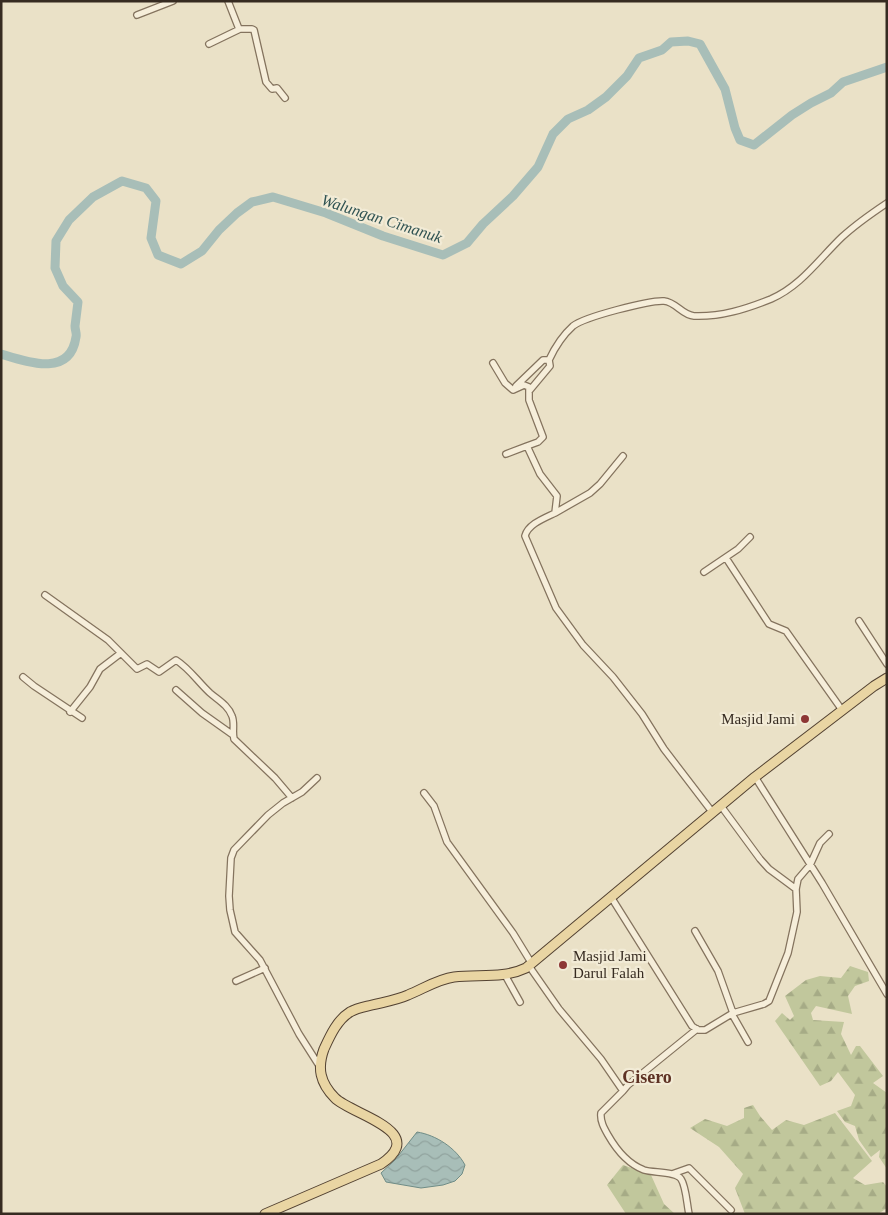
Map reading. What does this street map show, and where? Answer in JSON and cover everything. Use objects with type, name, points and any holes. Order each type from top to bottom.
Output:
[{"type":"main road","points":[[264,1214],[381,1164],[390,1157],[396,1148],[396,1138],[389,1129],[345,1106],[333,1096],[322,1081],[320,1067],[328,1041],[344,1016],[358,1008],[403,997],[451,977],[504,975],[519,972],[531,965],[755,777],[887,678]]},
{"type":"street","points":[[137,15],[173,1]]},
{"type":"street","points":[[228,1],[240,29]]},
{"type":"street","points":[[209,44],[240,29],[253,29],[266,82],[272,89],[277,88],[285,98]]},
{"type":"street","points":[[506,454],[538,442],[543,437],[528,398],[530,390],[550,366],[549,360],[558,343],[573,326],[611,311],[662,301],[676,306],[688,314],[714,315],[744,310],[774,298],[798,283],[844,236],[887,203]]},
{"type":"street","points":[[512,390],[542,360],[549,360]]},
{"type":"street","points":[[493,363],[505,383],[512,390]]},
{"type":"street","points":[[512,390],[526,384],[530,390]]},
{"type":"street","points":[[527,446],[540,474],[557,496],[555,513]]},
{"type":"street","points":[[623,456],[590,493],[531,527],[525,536],[556,608],[583,644],[642,714],[664,749],[714,813]]},
{"type":"street","points":[[704,572],[740,548],[750,537]]},
{"type":"street","points":[[726,558],[769,624],[772,627],[786,631],[842,710]]},
{"type":"street","points":[[45,595],[108,640],[138,669],[147,664],[158,672],[174,660],[190,670],[210,693],[219,699],[229,710],[233,722],[234,739],[275,778],[292,798]]},
{"type":"street","points":[[859,622],[887,664]]},
{"type":"street","points":[[70,712],[90,687],[100,669],[121,653]]},
{"type":"street","points":[[23,678],[70,712],[82,718]]},
{"type":"street","points":[[176,690],[202,713],[233,734]]},
{"type":"street","points":[[755,777],[887,994]]},
{"type":"street","points":[[317,778],[302,792],[268,815],[234,850],[231,858],[229,896],[236,932],[265,968],[299,1034],[320,1067]]},
{"type":"street","points":[[424,793],[434,806],[447,842],[513,933],[558,1009],[601,1059],[623,1091]]},
{"type":"street","points":[[722,806],[760,859],[769,869],[796,889]]},
{"type":"street","points":[[611,897],[692,1026],[705,1030],[733,1014],[764,1004],[771,997],[788,953],[797,912],[796,889],[798,880],[810,865],[820,843],[829,834]]},
{"type":"street","points":[[695,931],[718,971],[733,1014],[748,1042]]},
{"type":"street","points":[[236,980],[265,968]]},
{"type":"street","points":[[504,975],[520,1002]]},
{"type":"street","points":[[689,1214],[683,1183],[678,1176],[646,1170],[634,1165],[625,1158],[609,1137],[600,1118],[601,1113],[628,1084],[697,1029]]},
{"type":"street","points":[[672,1174],[689,1168],[731,1210]]},
{"type":"green space","points":[[850,966],[868,972],[869,981],[855,986],[848,996],[852,1014],[816,1006],[811,1013],[813,1020],[844,1022],[841,1034],[851,1055],[856,1046],[860,1046],[883,1076],[873,1083],[887,1093],[887,1169],[879,1157],[880,1150],[871,1157],[859,1140],[855,1126],[845,1122],[837,1111],[851,1106],[855,1095],[838,1072],[831,1081],[820,1086],[775,1021],[782,1013],[790,1020],[794,1016],[785,996],[806,980],[820,976],[841,978]]},
{"type":"green space","points":[[753,1105],[772,1130],[786,1120],[804,1125],[835,1113],[872,1161],[853,1178],[865,1185],[883,1182],[887,1187],[887,1208],[878,1214],[745,1214],[735,1188],[743,1174],[719,1147],[690,1128],[705,1119],[727,1126],[744,1118],[744,1108]]},
{"type":"green space","points":[[623,1165],[651,1175],[664,1204],[675,1214],[626,1214],[607,1185]]},
{"type":"water","points":[[417,1132],[445,1143],[461,1159],[465,1165],[462,1174],[455,1181],[421,1188],[386,1182],[381,1173],[395,1160]]},
{"type":"waterway","name":"Walungan Cimanuk","points":[[1,354],[46,364],[56,363],[65,358],[72,350],[76,336],[75,326],[78,302],[63,286],[55,268],[56,241],[69,220],[93,197],[122,181],[146,188],[156,201],[151,238],[158,255],[181,264],[202,251],[219,230],[252,202],[273,197],[326,213],[383,236],[443,255],[467,243],[483,224],[513,196],[538,167],[553,134],[568,119],[588,110],[606,97],[627,76],[639,58],[662,50],[671,42],[688,41],[700,44],[725,89],[740,140],[754,145],[792,115],[831,93],[843,82],[887,67]]},
{"type":"place","name":"Masjid Jami","points":[[805,719]]},
{"type":"place","name":"Masjid Jami Darul Falah","points":[[563,965]]},
{"type":"district","name":"Cisero","points":[[647,1077]]}]
